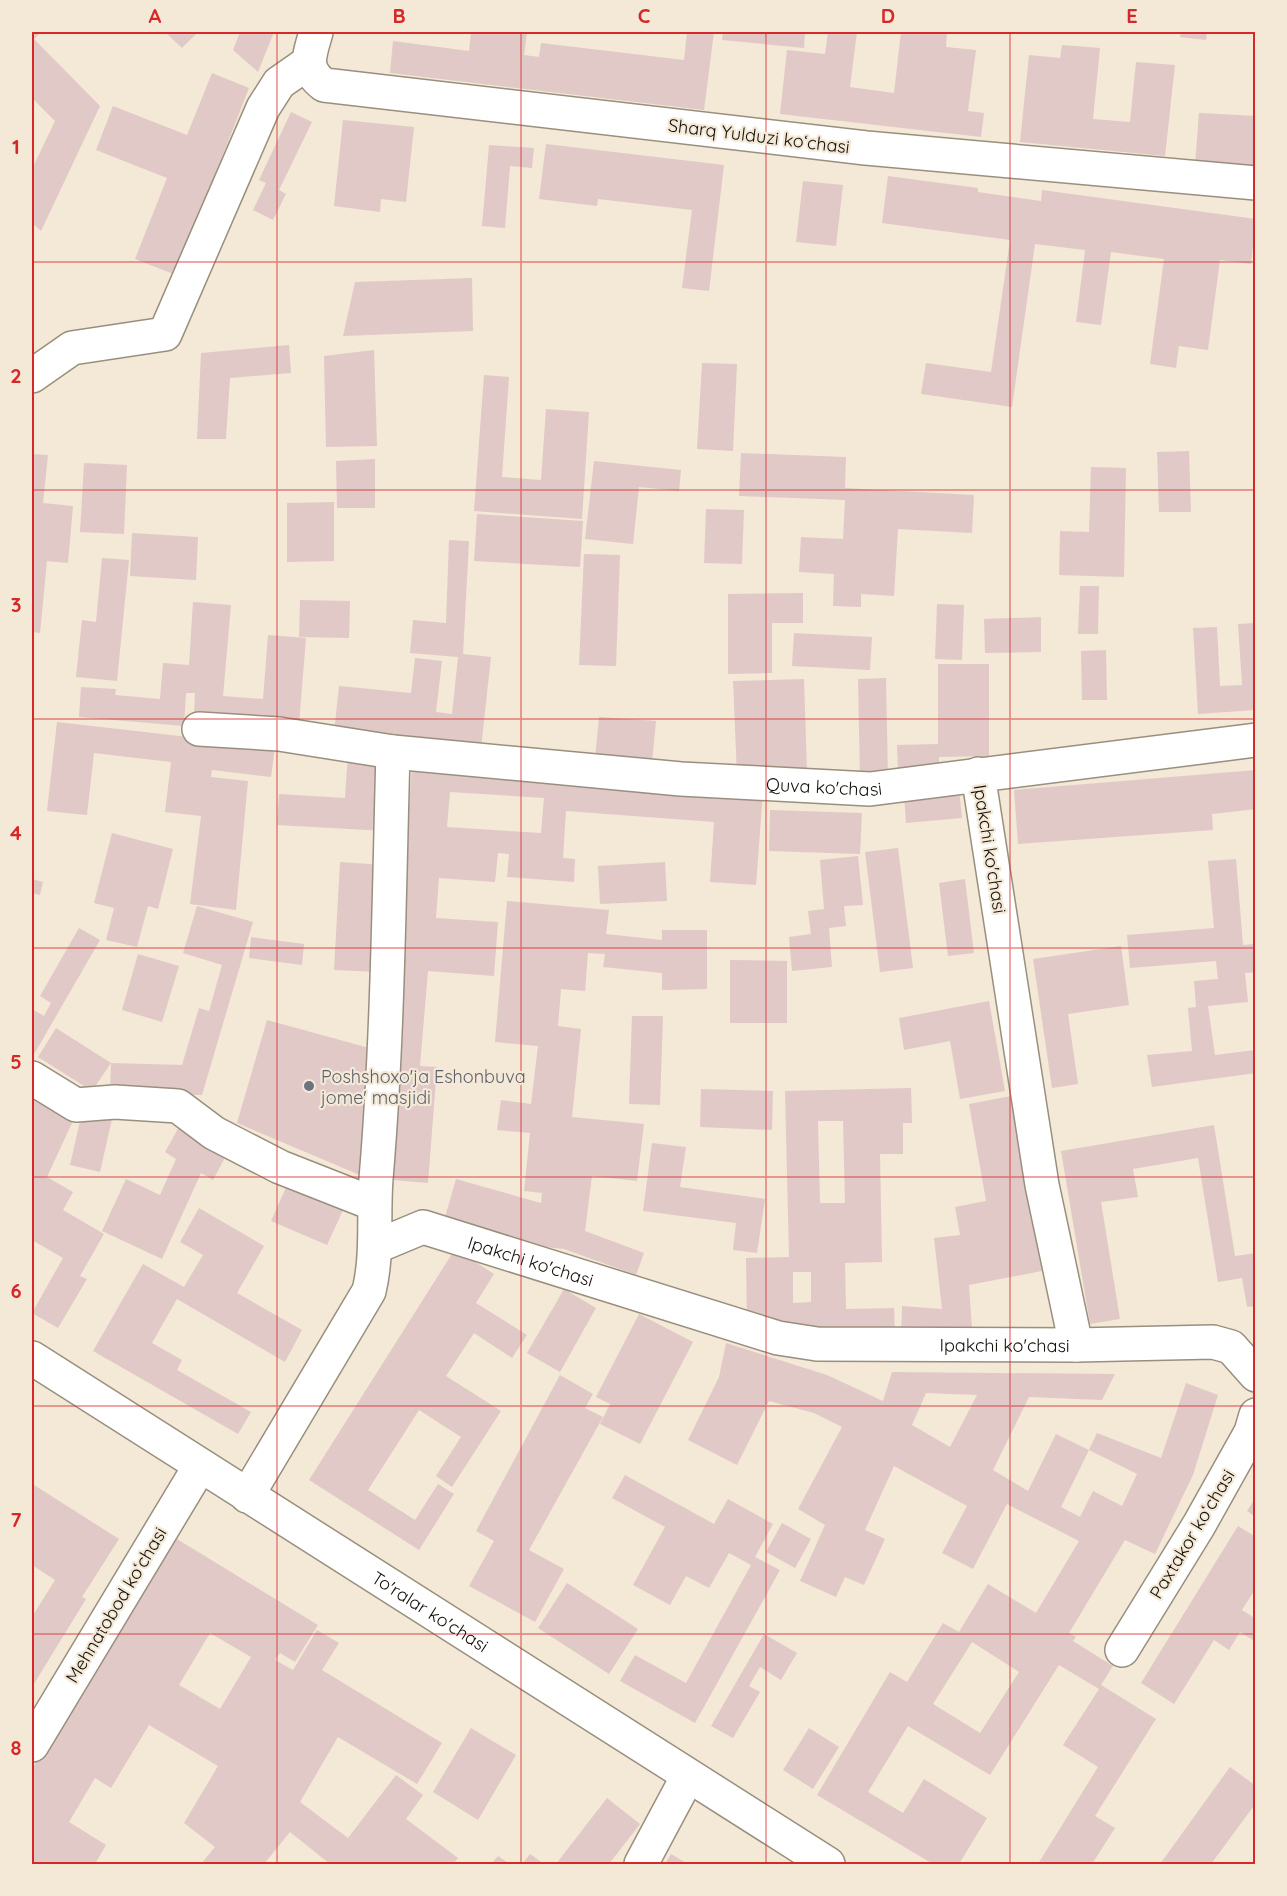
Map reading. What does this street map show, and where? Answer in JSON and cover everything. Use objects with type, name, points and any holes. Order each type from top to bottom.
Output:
[{"type":"street","name":"Sharq Yulduzi koʻchasi","points":[[312,47],[312,76],[324,85],[866,148],[1256,183]]},
{"type":"street","points":[[32,376],[72,348],[165,334],[263,108],[279,83],[312,47]]},
{"type":"street","name":"Quva ko'chasi","points":[[199,729],[279,734],[393,752],[681,779],[870,789],[1256,740]]},
{"type":"street","points":[[247,1496],[369,1291],[375,1267],[374,1204],[384,1083],[393,752]]},
{"type":"street","name":"Ipakchi ko'chasi","points":[[375,1247],[423,1227],[778,1338],[817,1344],[1076,1346],[1042,1185],[978,774]]},
{"type":"street","points":[[32,1078],[76,1105],[116,1102],[178,1106],[214,1133],[280,1167],[374,1204]]},
{"type":"street","points":[[1076,1346],[1213,1342],[1231,1347],[1256,1375]]},
{"type":"street","name":"To'ralar ko'chasi","points":[[32,1358],[828,1864]]},
{"type":"street","name":"Paxtakor koʻchasi","points":[[1122,1650],[1199,1525],[1251,1432],[1256,1415]]},
{"type":"street","name":"Mehnatobod koʻchasi","points":[[32,1744],[200,1466]]},
{"type":"street","points":[[641,1864],[688,1776]]},
{"type":"building","points":[[32,32],[41,32],[34,39],[100,106],[41,231],[32,223],[32,169],[55,121],[32,98]]},
{"type":"building","points":[[165,32],[198,32],[182,48]]},
{"type":"building","points":[[240,32],[274,32],[258,72],[233,50]]},
{"type":"building","points":[[471,32],[527,32],[524,55],[539,57],[541,43],[684,60],[687,32],[714,32],[704,110],[390,73],[393,41],[469,51]]},
{"type":"building","points":[[723,32],[805,32],[804,48],[722,40]]},
{"type":"building","points":[[828,32],[857,32],[850,87],[894,93],[901,32],[947,34],[946,47],[976,50],[968,111],[984,113],[981,137],[780,114],[787,50],[825,54]]},
{"type":"building","points":[[1181,32],[1207,32],[1206,40],[1180,37]]},
{"type":"building","points":[[1062,45],[1100,48],[1093,119],[1130,122],[1136,62],[1175,65],[1165,156],[1020,142],[1029,55],[1060,58]]},
{"type":"building","points":[[212,73],[249,88],[176,275],[135,259],[167,178],[96,150],[113,106],[187,135]]},
{"type":"building","points":[[291,112],[312,122],[279,190],[286,194],[273,220],[253,210],[266,183],[259,180]]},
{"type":"building","points":[[1199,113],[1256,116],[1256,168],[1195,164]]},
{"type":"building","points":[[343,120],[414,127],[406,202],[381,199],[380,212],[334,206]]},
{"type":"building","points":[[546,144],[724,165],[709,291],[682,288],[692,210],[598,199],[597,206],[539,199]]},
{"type":"building","points":[[489,145],[534,148],[532,168],[510,166],[505,228],[482,226]]},
{"type":"building","points":[[888,176],[978,188],[978,192],[1041,201],[1042,190],[1256,219],[1251,264],[1220,260],[1208,350],[1179,346],[1176,368],[1150,364],[1164,259],[1111,252],[1101,325],[1076,322],[1085,250],[1035,244],[1012,407],[921,394],[926,363],[991,372],[1010,240],[882,223]]},
{"type":"building","points":[[803,181],[843,185],[836,246],[796,242]]},
{"type":"building","points":[[472,278],[473,331],[343,336],[355,282]]},
{"type":"building","points":[[289,345],[291,373],[230,378],[226,439],[197,439],[201,353]]},
{"type":"building","points":[[374,350],[377,446],[326,447],[324,356]]},
{"type":"building","points":[[702,363],[737,364],[733,451],[697,449]]},
{"type":"building","points":[[484,375],[509,377],[502,477],[541,480],[546,409],[589,412],[582,519],[474,511]]},
{"type":"building","points":[[1189,451],[1191,512],[1159,512],[1157,452]]},
{"type":"building","points":[[741,453],[846,457],[845,488],[974,495],[972,533],[898,529],[894,596],[861,594],[861,607],[833,606],[834,574],[799,572],[801,537],[843,539],[845,500],[739,496]]},
{"type":"building","points":[[32,454],[48,455],[43,503],[73,506],[68,563],[47,561],[40,633],[32,632]]},
{"type":"building","points":[[375,459],[375,508],[337,508],[336,461]]},
{"type":"building","points":[[594,461],[681,470],[679,491],[639,487],[633,544],[585,539]]},
{"type":"building","points":[[84,463],[127,465],[124,534],[80,532]]},
{"type":"building","points":[[1091,467],[1126,468],[1124,577],[1059,575],[1060,531],[1089,532]]},
{"type":"building","points":[[334,502],[334,561],[287,562],[287,503]]},
{"type":"building","points":[[706,509],[744,510],[742,564],[704,563]]},
{"type":"building","points":[[477,514],[583,521],[580,567],[474,561]]},
{"type":"building","points":[[132,533],[198,537],[196,580],[130,576]]},
{"type":"building","points":[[449,540],[469,541],[463,654],[491,657],[481,748],[334,733],[339,686],[411,693],[415,658],[442,661],[436,712],[452,714],[458,657],[410,653],[413,620],[446,623]]},
{"type":"building","points":[[584,554],[620,555],[616,666],[579,665]]},
{"type":"building","points":[[102,558],[129,560],[117,681],[76,677],[82,620],[96,622]]},
{"type":"building","points":[[1080,586],[1099,586],[1098,634],[1078,634]]},
{"type":"building","points":[[803,593],[803,623],[772,623],[772,673],[728,674],[728,594]]},
{"type":"building","points":[[300,600],[350,601],[349,638],[299,637]]},
{"type":"building","points":[[193,602],[231,605],[223,696],[263,699],[268,635],[306,638],[299,724],[194,716],[195,693],[186,693],[184,726],[79,717],[81,687],[116,689],[115,695],[160,699],[163,663],[189,665]]},
{"type":"building","points":[[937,604],[964,605],[962,660],[935,659]]},
{"type":"building","points":[[1041,617],[1041,652],[985,653],[984,619]]},
{"type":"building","points":[[1256,623],[1256,710],[1198,714],[1193,628],[1217,627],[1220,686],[1242,685],[1238,624]]},
{"type":"building","points":[[794,633],[872,637],[870,670],[792,666]]},
{"type":"building","points":[[1106,650],[1107,700],[1082,700],[1081,651]]},
{"type":"building","points":[[938,664],[989,664],[989,756],[939,757],[939,769],[898,770],[897,745],[938,744]]},
{"type":"building","points":[[886,678],[888,779],[860,780],[858,679]]},
{"type":"building","points":[[804,679],[807,772],[737,775],[733,681]]},
{"type":"building","points":[[599,717],[656,721],[652,763],[595,759]]},
{"type":"building","points":[[57,722],[275,747],[271,777],[212,770],[211,777],[248,781],[236,910],[190,904],[201,816],[165,812],[171,762],[94,753],[87,815],[47,811]]},
{"type":"building","points":[[348,754],[389,757],[385,831],[277,825],[279,794],[345,798]]},
{"type":"building","points":[[412,766],[763,791],[756,885],[710,882],[714,822],[566,811],[563,858],[575,859],[574,882],[507,877],[509,854],[498,853],[495,882],[439,878],[436,918],[498,922],[494,976],[428,971],[420,1066],[437,1067],[428,1183],[382,1179]],"holes":[[[450,792],[544,798],[541,833],[447,827]]]},
{"type":"building","points":[[1256,770],[1256,809],[1212,814],[1213,830],[1018,844],[1014,790]]},
{"type":"building","points":[[959,789],[962,818],[906,823],[904,794]]},
{"type":"building","points":[[770,810],[862,813],[860,854],[769,851]]},
{"type":"building","points":[[112,833],[173,849],[158,909],[148,906],[137,947],[106,940],[114,908],[94,903]]},
{"type":"building","points":[[898,848],[913,968],[880,972],[865,852]]},
{"type":"building","points":[[858,856],[863,905],[844,906],[846,926],[829,928],[832,967],[792,971],[789,937],[811,934],[808,911],[824,909],[820,860]]},
{"type":"building","points":[[1236,859],[1243,945],[1256,944],[1256,972],[1245,973],[1248,1002],[1208,1006],[1215,1055],[1256,1050],[1256,1073],[1152,1087],[1147,1055],[1192,1051],[1188,1008],[1196,1007],[1194,981],[1218,979],[1216,961],[1130,968],[1127,935],[1214,928],[1208,861]]},
{"type":"building","points":[[340,862],[383,865],[377,972],[334,970]]},
{"type":"building","points":[[665,862],[667,901],[600,904],[598,866]]},
{"type":"building","points":[[32,879],[43,882],[40,895],[32,893]]},
{"type":"building","points":[[965,879],[974,953],[948,956],[939,883]]},
{"type":"building","points":[[507,901],[609,910],[606,934],[662,940],[662,930],[707,930],[707,989],[662,990],[662,973],[603,967],[605,954],[588,953],[585,991],[561,989],[558,1026],[581,1029],[572,1117],[644,1124],[637,1181],[592,1176],[585,1231],[644,1253],[636,1275],[564,1249],[536,1246],[445,1217],[456,1179],[541,1203],[542,1193],[524,1191],[530,1133],[497,1130],[501,1100],[531,1104],[538,1046],[495,1042]]},
{"type":"building","points":[[197,906],[253,922],[202,1095],[110,1093],[111,1063],[182,1065],[199,1008],[209,1011],[222,965],[183,953]]},
{"type":"building","points":[[79,928],[100,940],[33,1056],[32,1009],[44,1016],[51,1003],[40,996]]},
{"type":"building","points":[[251,937],[304,944],[302,965],[249,958]]},
{"type":"building","points":[[1121,946],[1129,1005],[1068,1014],[1078,1084],[1052,1088],[1033,959]]},
{"type":"building","points":[[138,954],[179,966],[162,1022],[122,1010]]},
{"type":"building","points":[[730,960],[787,961],[787,1023],[730,1023]]},
{"type":"building","points":[[989,1001],[1005,1091],[960,1099],[950,1041],[904,1050],[899,1018]]},
{"type":"building","points":[[632,1016],[663,1016],[660,1105],[629,1104]]},
{"type":"building","name":"Poshshoxo'ja Eshonbuva jome' masjidi","points":[[267,1020],[373,1049],[362,1176],[237,1123]]},
{"type":"building","points":[[56,1028],[111,1063],[92,1091],[38,1057]]},
{"type":"building","points":[[32,1085],[78,1110],[47,1177],[73,1192],[63,1210],[104,1234],[80,1276],[87,1279],[58,1328],[32,1313],[63,1258],[32,1240]]},
{"type":"building","points":[[911,1088],[912,1123],[903,1123],[903,1154],[880,1154],[882,1262],[845,1263],[846,1309],[894,1308],[895,1336],[747,1325],[746,1258],[789,1257],[785,1091]],"holes":[[[818,1121],[843,1121],[845,1203],[820,1203]],[[793,1272],[811,1272],[811,1302],[793,1303]]]},
{"type":"building","points":[[701,1089],[773,1091],[772,1130],[700,1127]]},
{"type":"building","points":[[1011,1096],[1042,1271],[969,1285],[973,1343],[901,1339],[902,1306],[942,1309],[934,1238],[960,1235],[955,1207],[986,1201],[969,1104]]},
{"type":"building","points":[[82,1112],[112,1119],[100,1172],[70,1165]]},
{"type":"building","points":[[180,1125],[228,1152],[213,1180],[201,1173],[162,1259],[102,1231],[126,1179],[160,1195],[176,1159],[165,1152]]},
{"type":"building","points":[[1214,1125],[1235,1256],[1256,1253],[1256,1306],[1247,1307],[1242,1278],[1218,1282],[1198,1158],[1133,1169],[1138,1197],[1101,1202],[1120,1319],[1090,1324],[1061,1151]]},
{"type":"building","points":[[652,1143],[686,1147],[680,1187],[765,1199],[757,1253],[733,1250],[736,1223],[643,1211]]},
{"type":"building","points":[[288,1183],[344,1208],[327,1245],[271,1221]]},
{"type":"building","points":[[199,1208],[264,1246],[237,1293],[302,1330],[285,1362],[177,1299],[152,1343],[182,1360],[177,1370],[251,1412],[238,1434],[93,1351],[143,1264],[184,1287],[203,1255],[180,1242]]},
{"type":"building","points":[[455,1249],[494,1274],[476,1303],[527,1335],[512,1358],[474,1333],[446,1376],[501,1411],[452,1487],[436,1476],[461,1437],[419,1410],[368,1490],[415,1520],[438,1484],[454,1494],[419,1550],[309,1480]]},
{"type":"building","points":[[564,1289],[596,1308],[560,1372],[527,1353]]},
{"type":"building","points":[[639,1314],[693,1342],[640,1444],[600,1424],[610,1404],[596,1397]]},
{"type":"building","points":[[726,1343],[827,1375],[883,1401],[892,1372],[1115,1374],[1102,1400],[1029,1397],[993,1470],[1028,1491],[1056,1434],[1089,1450],[1097,1433],[1161,1458],[1186,1383],[1218,1395],[1193,1475],[1155,1554],[1125,1540],[1069,1633],[1076,1637],[1073,1641],[1113,1666],[1101,1685],[1156,1719],[1095,1816],[1115,1828],[1092,1864],[1038,1864],[1098,1767],[1063,1745],[1099,1689],[1059,1665],[990,1775],[908,1726],[868,1792],[903,1813],[924,1779],[987,1818],[959,1864],[933,1864],[817,1795],[890,1672],[907,1682],[943,1623],[959,1632],[988,1584],[1036,1613],[1079,1541],[1007,1504],[973,1569],[942,1553],[967,1506],[894,1466],[865,1530],[885,1539],[864,1585],[845,1577],[836,1597],[800,1581],[825,1525],[798,1509],[842,1427],[814,1413],[769,1401],[737,1465],[688,1440],[719,1377]],"holes":[[[926,1393],[977,1395],[950,1447],[912,1425]],[[1089,1450],[1137,1474],[1122,1506],[1093,1491],[1080,1517],[1061,1507]],[[972,1642],[1019,1672],[980,1733],[933,1704]]]},
{"type":"building","points":[[560,1375],[593,1394],[585,1408],[603,1417],[529,1550],[564,1569],[535,1622],[469,1586],[494,1541],[476,1531]]},
{"type":"building","points":[[625,1475],[714,1524],[728,1499],[773,1524],[755,1557],[780,1570],[695,1723],[620,1681],[635,1655],[686,1683],[751,1565],[729,1553],[709,1588],[686,1576],[670,1605],[633,1585],[665,1527],[612,1498]]},
{"type":"building","points":[[34,1485],[119,1539],[82,1597],[86,1599],[32,1687],[32,1617],[55,1580],[32,1565],[32,1490]]},
{"type":"building","points":[[1256,1497],[1256,1517],[1247,1511]]},
{"type":"building","points":[[782,1523],[811,1539],[795,1568],[766,1552]]},
{"type":"building","points":[[1238,1526],[1256,1537],[1256,1588],[1242,1610],[1256,1619],[1256,1642],[1240,1632],[1229,1650],[1214,1640],[1174,1704],[1141,1683]]},
{"type":"building","points":[[172,1536],[318,1625],[295,1662],[280,1653],[275,1660],[293,1670],[317,1630],[339,1643],[322,1670],[442,1743],[417,1784],[338,1737],[300,1802],[348,1838],[396,1775],[423,1795],[406,1819],[458,1858],[453,1864],[330,1864],[290,1832],[264,1864],[201,1864],[215,1847],[184,1823],[218,1766],[149,1725],[111,1788],[95,1778],[69,1822],[106,1845],[95,1864],[32,1864],[32,1769]],"holes":[[[210,1633],[251,1657],[220,1709],[179,1685]]]},
{"type":"building","points":[[567,1583],[638,1629],[609,1674],[538,1628]]},
{"type":"building","points":[[764,1634],[797,1653],[781,1680],[760,1667],[749,1686],[760,1692],[733,1738],[711,1726]]},
{"type":"building","points":[[471,1728],[516,1755],[478,1820],[433,1792]]},
{"type":"building","points":[[809,1728],[839,1747],[813,1789],[783,1770]]},
{"type":"building","points":[[1230,1767],[1256,1786],[1256,1803],[1211,1864],[1160,1864]]},
{"type":"building","points":[[607,1798],[640,1824],[609,1864],[556,1864]]},
{"type":"building","points":[[530,1854],[544,1864],[522,1864]]},
{"type":"building","points":[[671,1854],[688,1864],[665,1864]]},
{"type":"building","points":[[498,1856],[510,1864],[491,1864]]},
{"type":"place","name":"Poshshoxo'ja Eshonbuva jome' masjidi","points":[[309,1086]]}]
